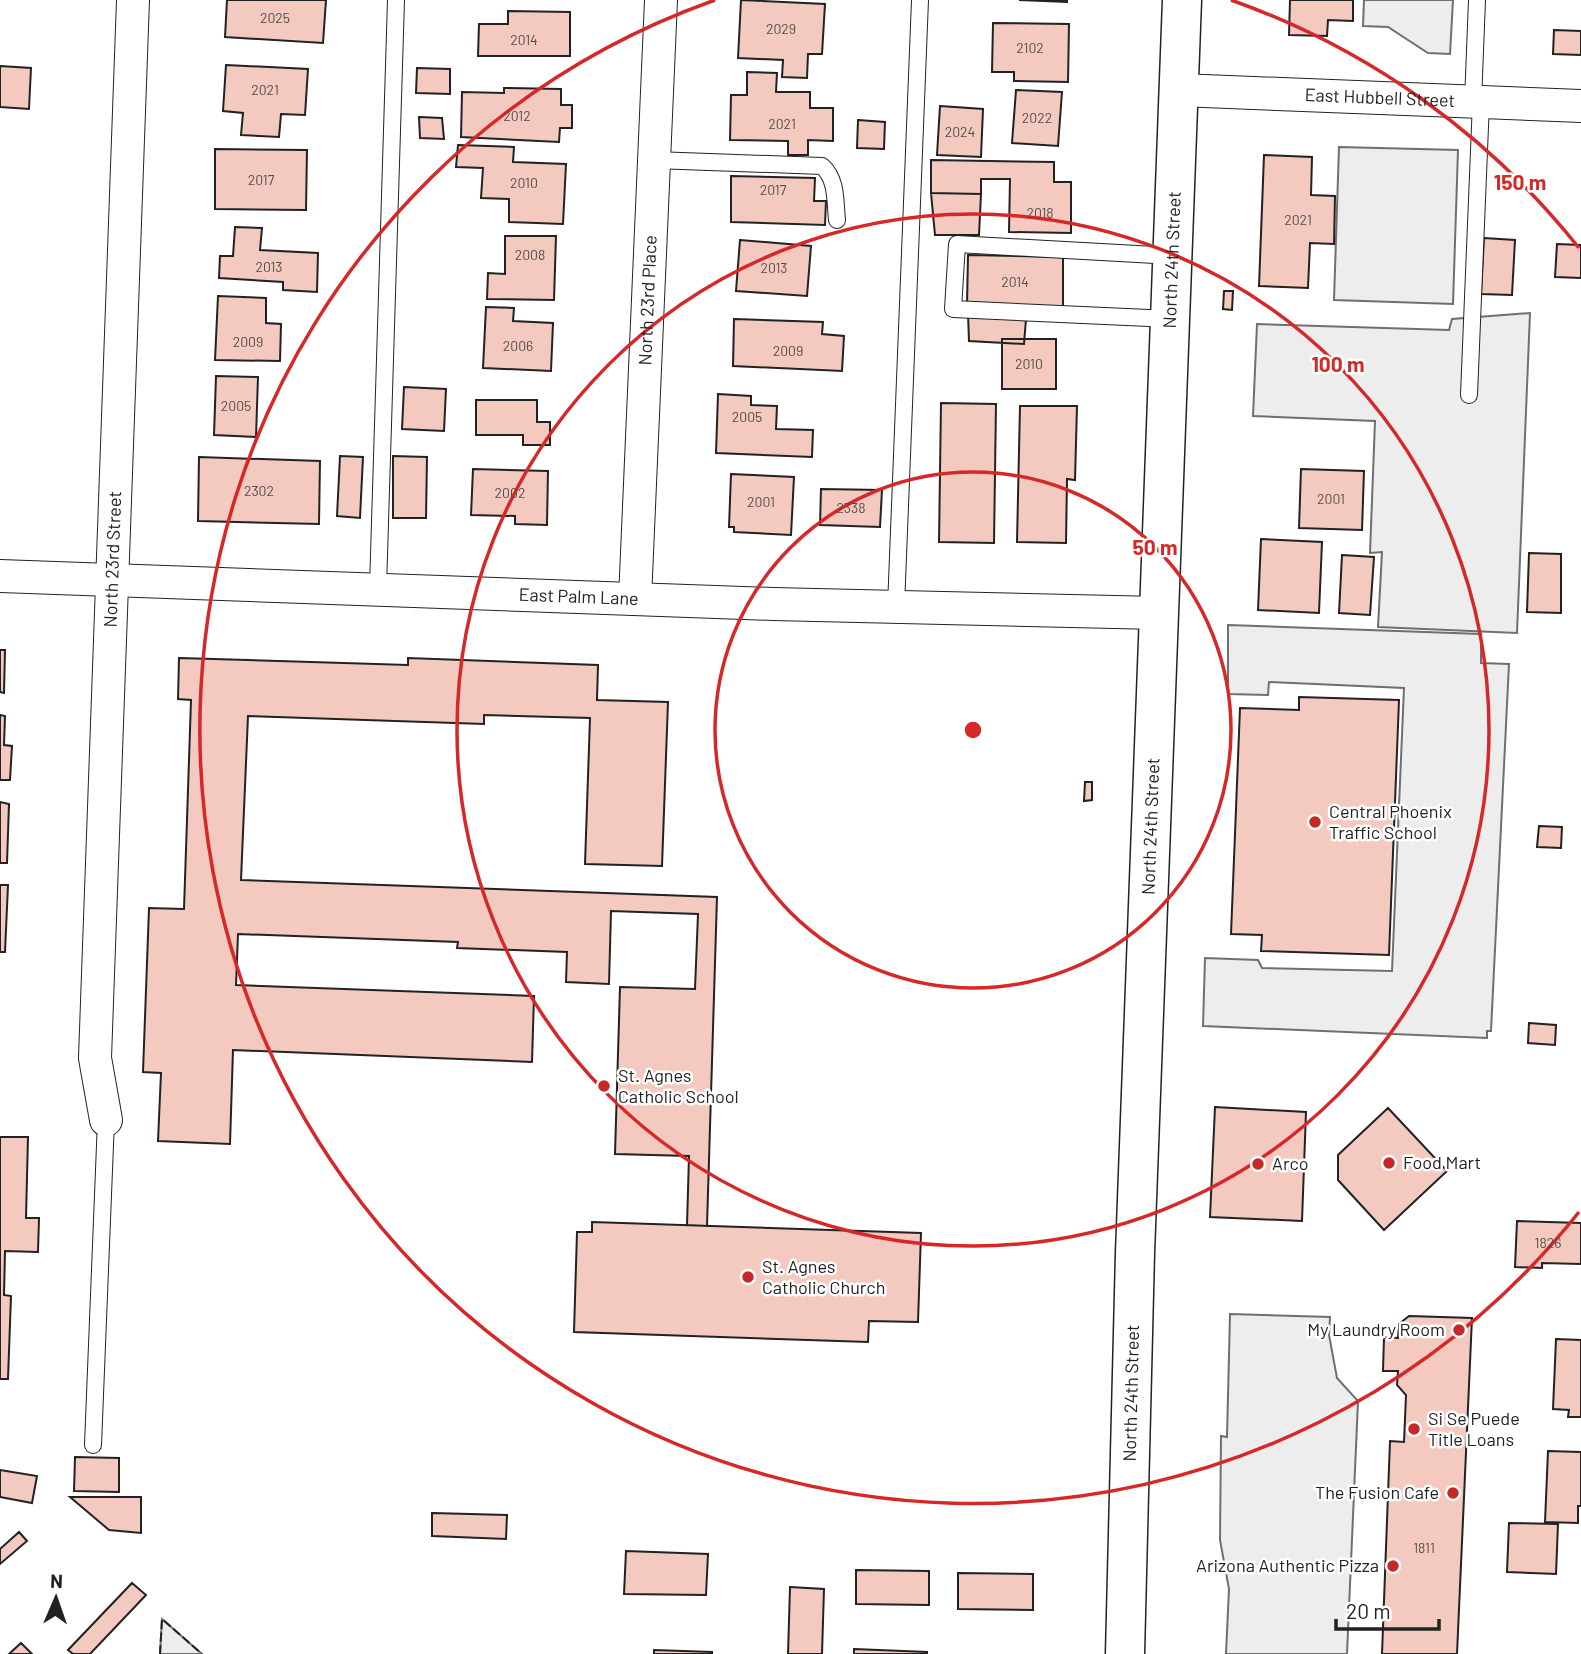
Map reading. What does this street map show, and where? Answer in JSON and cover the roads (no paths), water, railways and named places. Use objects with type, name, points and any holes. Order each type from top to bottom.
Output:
[{"type":"main road","name":"North 24th Street","points":[[1125,1654],[1135,1240],[1182,0]]},
{"type":"street","name":"North 23rd Street","points":[[106,1119],[95,1058],[133,0]]},
{"type":"street","name":"North 23rd Place","points":[[635,599],[661,0]]},
{"type":"street","name":"East Hubbell Street","points":[[1179,90],[1581,106]]},
{"type":"street","name":"East Palm Lane","points":[[0,576],[635,599],[1159,613]]},
{"type":"lane","points":[[378,588],[396,0]]},
{"type":"lane","points":[[896,607],[920,0]]},
{"type":"lane","points":[[1469,395],[1477,0]]},
{"type":"lane","points":[[654,160],[822,166],[829,173],[834,186],[837,220]]},
{"type":"lane","points":[[1171,318],[953,309],[957,244],[1173,256]]},
{"type":"lane","points":[[93,1444],[106,1119]]},
{"type":"place","name":"Central Phoenix Traffic School","points":[[1315,822]]},
{"type":"place","name":"St. Agnes Catholic School","points":[[604,1086]]},
{"type":"place","name":"Food Mart","points":[[1389,1163]]},
{"type":"place","name":"Arco","points":[[1258,1164]]},
{"type":"place","name":"St. Agnes Catholic Church","points":[[748,1277]]},
{"type":"place","name":"My Laundry Room","points":[[1459,1330]]},
{"type":"place","name":"Si Se Puede Title Loans","points":[[1414,1429]]},
{"type":"place","name":"The Fusion Cafe","points":[[1453,1493]]},
{"type":"place","name":"Arizona Authentic Pizza","points":[[1393,1566]]}]
